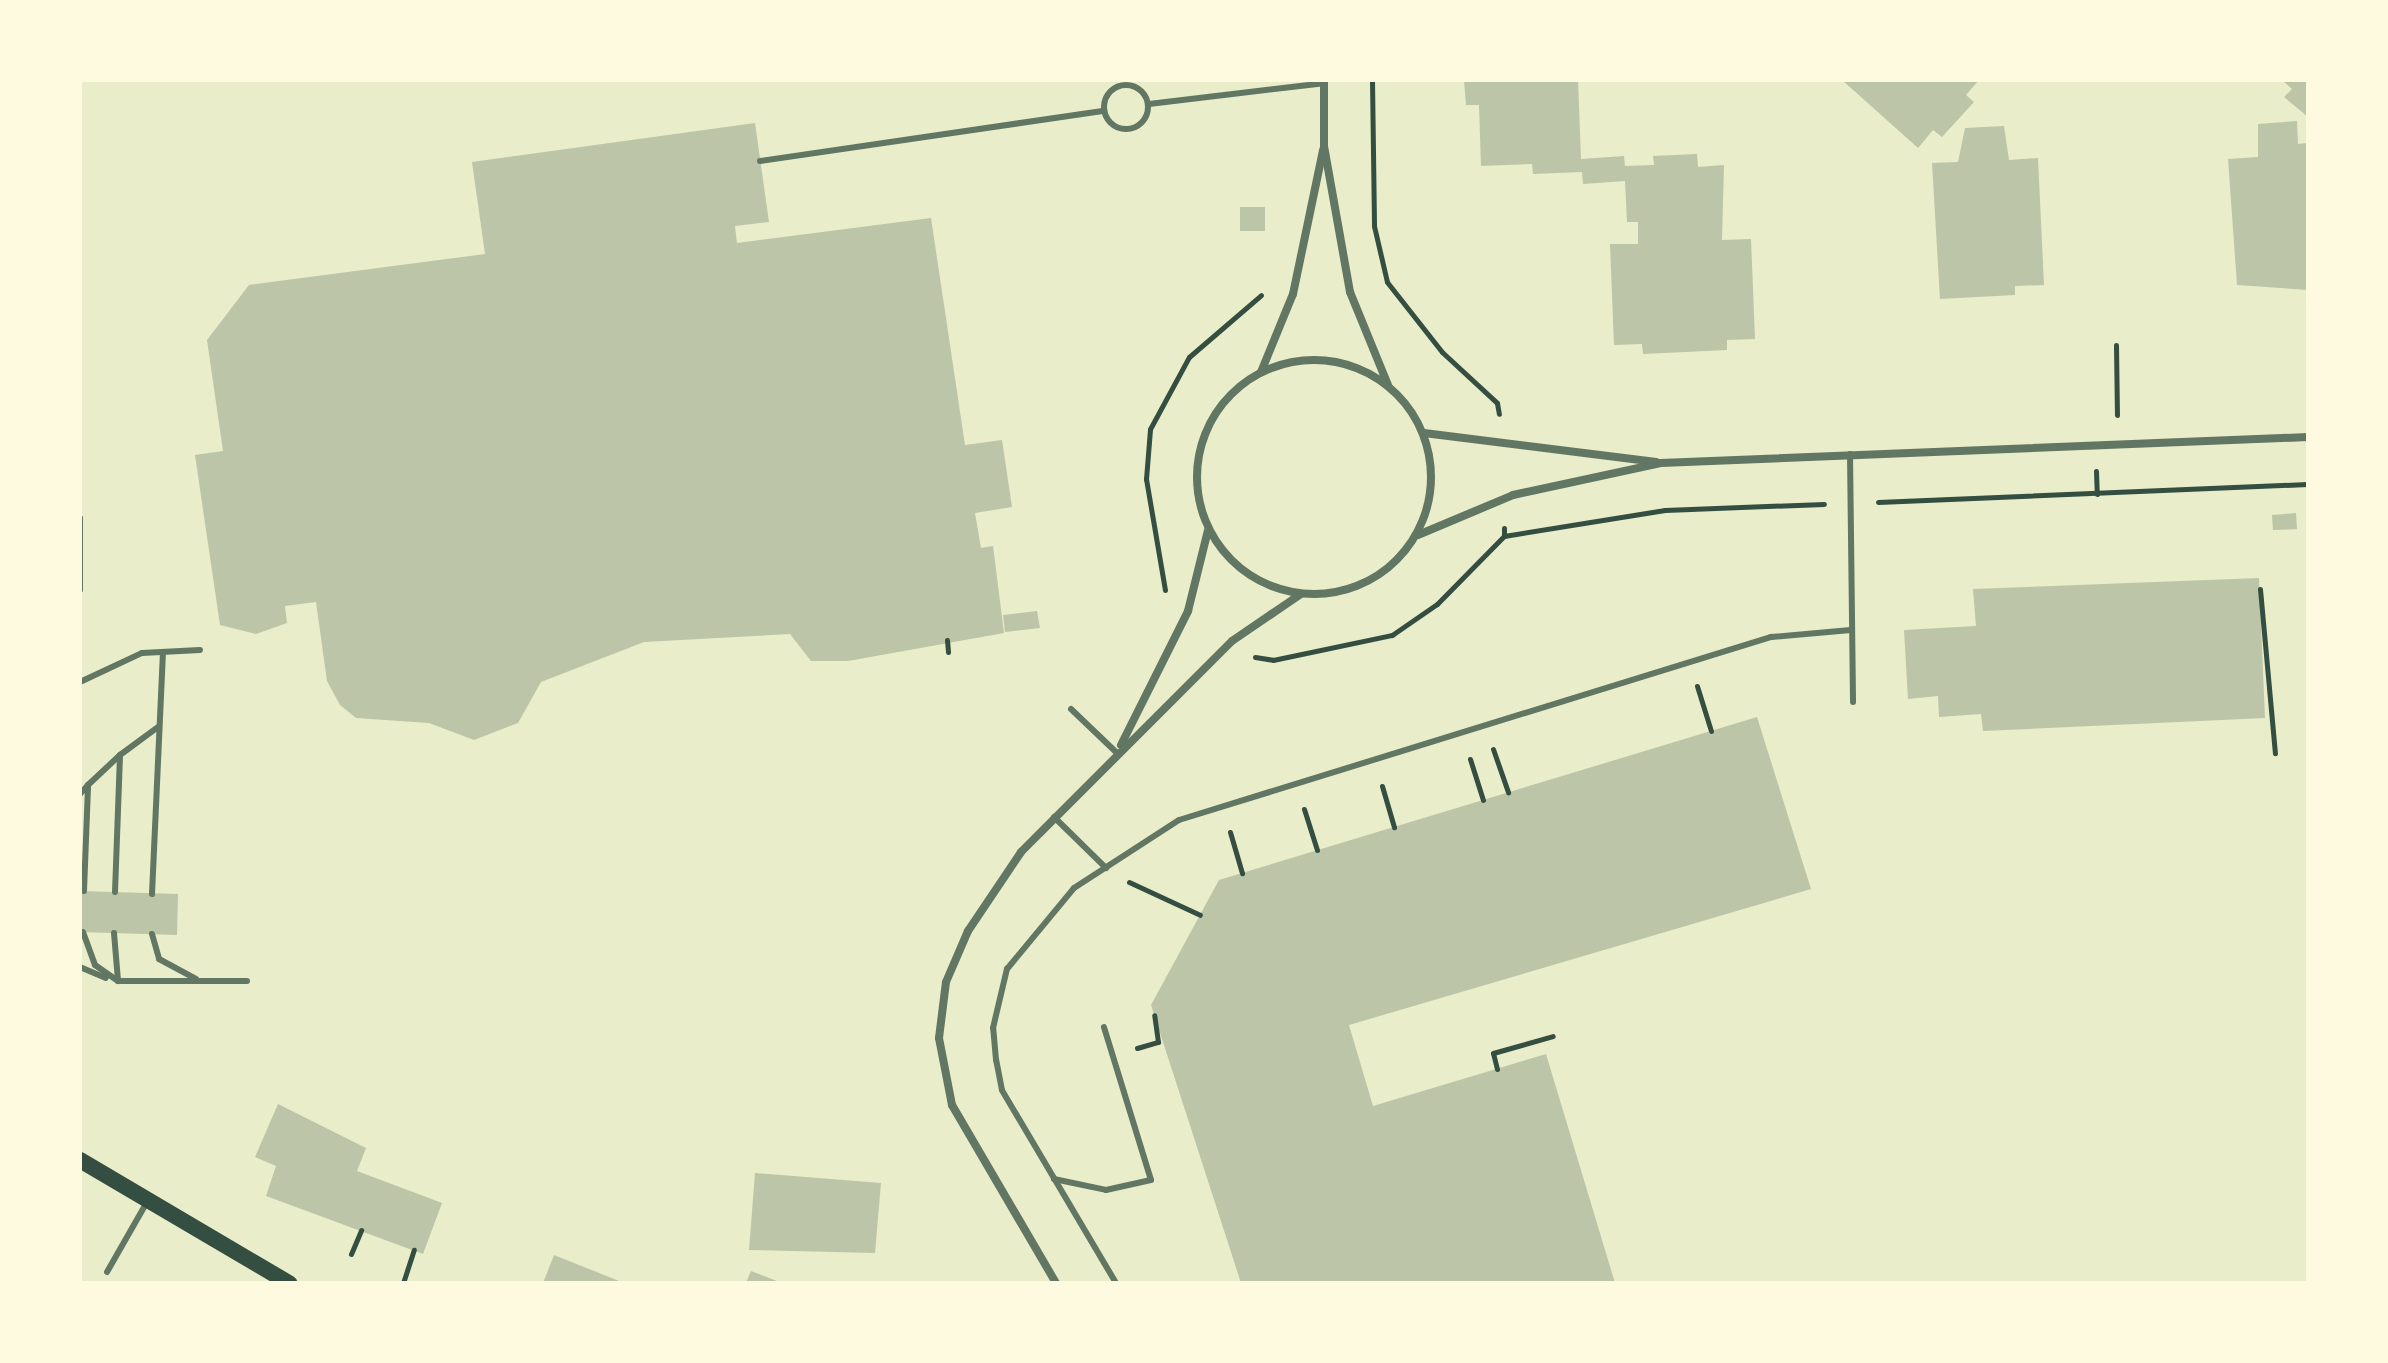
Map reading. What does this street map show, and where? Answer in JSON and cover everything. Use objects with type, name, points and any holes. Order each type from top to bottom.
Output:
[{"type":"main road","points":[[80,1160],[289,1283]]},
{"type":"street","points":[[1324,81],[1324,146],[1350,292],[1388,385],[1424,433],[1431,490],[1418,535]]},
{"type":"street","points":[[1261,372],[1293,294],[1324,146]]},
{"type":"street","points":[[1301,594],[1246,574],[1208,530],[1197,485],[1202,440],[1236,389],[1261,372],[1313,360],[1365,371],[1388,385]]},
{"type":"street","points":[[1424,433],[1500,440],[1661,463]]},
{"type":"street","points":[[1056,1283],[957,1118],[939,1038],[946,982],[961,945],[1021,852],[1232,641],[1301,594],[1369,582],[1418,535],[1501,499],[1661,463],[2308,437]]},
{"type":"street","points":[[1117,753],[1188,611],[1208,530]]},
{"type":"lane","points":[[1149,104],[1324,81]]},
{"type":"lane","points":[[1123,85],[1143,93],[1149,104],[1144,121],[1124,130],[1104,111],[1110,92],[1123,85]]},
{"type":"lane","points":[[760,161],[1104,111]]},
{"type":"lane","points":[[1850,454],[1854,503],[1853,702]]},
{"type":"lane","points":[[80,518],[80,590]]},
{"type":"lane","points":[[1116,1283],[1002,1090],[995,1016],[1007,969],[1074,888],[1179,820],[1771,637],[1851,630]]},
{"type":"lane","points":[[80,682],[106,665],[163,652],[200,650]]},
{"type":"lane","points":[[152,894],[163,652]]},
{"type":"lane","points":[[1071,709],[1117,753]]},
{"type":"lane","points":[[80,794],[120,755],[158,727]]},
{"type":"lane","points":[[115,892],[120,755]]},
{"type":"lane","points":[[84,891],[88,785]]},
{"type":"lane","points":[[1054,817],[1106,868]]},
{"type":"lane","points":[[83,932],[95,965],[118,981]]},
{"type":"lane","points":[[114,933],[118,981]]},
{"type":"lane","points":[[152,934],[165,964],[212,981]]},
{"type":"lane","points":[[81,968],[118,981],[247,981]]},
{"type":"lane","points":[[1054,1179],[1106,1190],[1151,1180],[1104,1027]]},
{"type":"lane","points":[[107,1272],[148,1199]]},
{"type":"path","points":[[1372,80],[1374,226],[1387,282],[1442,352],[1497,403],[1500,440]]},
{"type":"path","points":[[1188,611],[1160,582],[1153,551],[1146,479],[1150,429],[1189,357],[1261,295]]},
{"type":"path","points":[[1232,641],[1273,660],[1392,635],[1437,604],[1504,536],[1665,510],[2308,484]]},
{"type":"path","points":[[1501,499],[1504,536]]},
{"type":"path","points":[[2260,589],[2275,753]]},
{"type":"path","points":[[947,640],[948,652]]},
{"type":"path","points":[[1689,662],[1711,731]]},
{"type":"path","points":[[1486,725],[1508,792]]},
{"type":"path","points":[[1462,732],[1483,800]]},
{"type":"path","points":[[1374,759],[1394,827]]},
{"type":"path","points":[[1296,784],[1317,850]]},
{"type":"path","points":[[1222,807],[1242,873]]},
{"type":"path","points":[[1106,868],[1160,902],[1200,915]]},
{"type":"path","points":[[1154,1015],[1158,1042]]},
{"type":"path","points":[[1497,1069],[1493,1053],[1553,1036]]},
{"type":"path","points":[[351,1254],[361,1230]]},
{"type":"path","points":[[403,1283],[414,1250]]},
{"type":"building","points":[[1464,80],[1578,80],[1581,159],[1624,156],[1625,166],[1654,165],[1653,156],[1697,154],[1698,167],[1724,165],[1722,240],[1751,239],[1755,339],[1727,340],[1727,350],[1643,354],[1642,344],[1614,345],[1610,244],[1638,244],[1638,222],[1627,222],[1625,181],[1583,184],[1582,172],[1533,174],[1532,164],[1481,166],[1479,105],[1466,105]]},
{"type":"building","points":[[1842,80],[1979,80],[1966,95],[1974,102],[1942,137],[1933,130],[1918,148]]},
{"type":"building","points":[[2282,80],[2308,80],[2308,117],[2284,97],[2292,89]]},
{"type":"building","points":[[2297,121],[2298,144],[2307,143],[2308,153],[2308,290],[2237,285],[2228,159],[2258,157],[2258,124]]},
{"type":"building","points":[[755,123],[769,222],[735,226],[737,243],[931,218],[965,445],[1002,440],[1012,507],[975,513],[981,548],[993,546],[1004,633],[848,661],[811,661],[790,634],[644,642],[541,682],[518,723],[474,740],[429,723],[356,718],[340,705],[327,681],[316,602],[285,606],[287,623],[256,634],[220,625],[195,455],[223,451],[207,340],[249,285],[485,254],[472,162]]},
{"type":"building","points":[[2004,126],[2009,160],[2038,158],[2044,285],[2015,286],[2015,295],[1940,299],[1932,163],[1958,162],[1965,128]]},
{"type":"building","points":[[1240,207],[1265,207],[1265,231],[1240,231]]},
{"type":"building","points":[[2296,513],[2297,529],[2273,530],[2272,515]]},
{"type":"building","points":[[2259,578],[2265,718],[1983,731],[1981,714],[1939,717],[1938,696],[1908,699],[1904,630],[1976,626],[1973,589]]},
{"type":"building","points":[[1037,611],[1040,628],[1005,632],[1003,615]]},
{"type":"building","points":[[1757,717],[1811,889],[1349,1025],[1373,1106],[1546,1054],[1615,1283],[1241,1283],[1151,1005],[1219,880]]},
{"type":"building","points":[[80,891],[178,894],[177,935],[80,932]]},
{"type":"building","points":[[278,1104],[366,1148],[357,1171],[442,1203],[423,1254],[266,1196],[276,1166],[255,1157]]},
{"type":"building","points":[[755,1173],[881,1183],[875,1253],[749,1250]]},
{"type":"building","points":[[554,1255],[624,1283],[543,1283]]},
{"type":"building","points":[[751,1271],[782,1283],[746,1283]]}]
